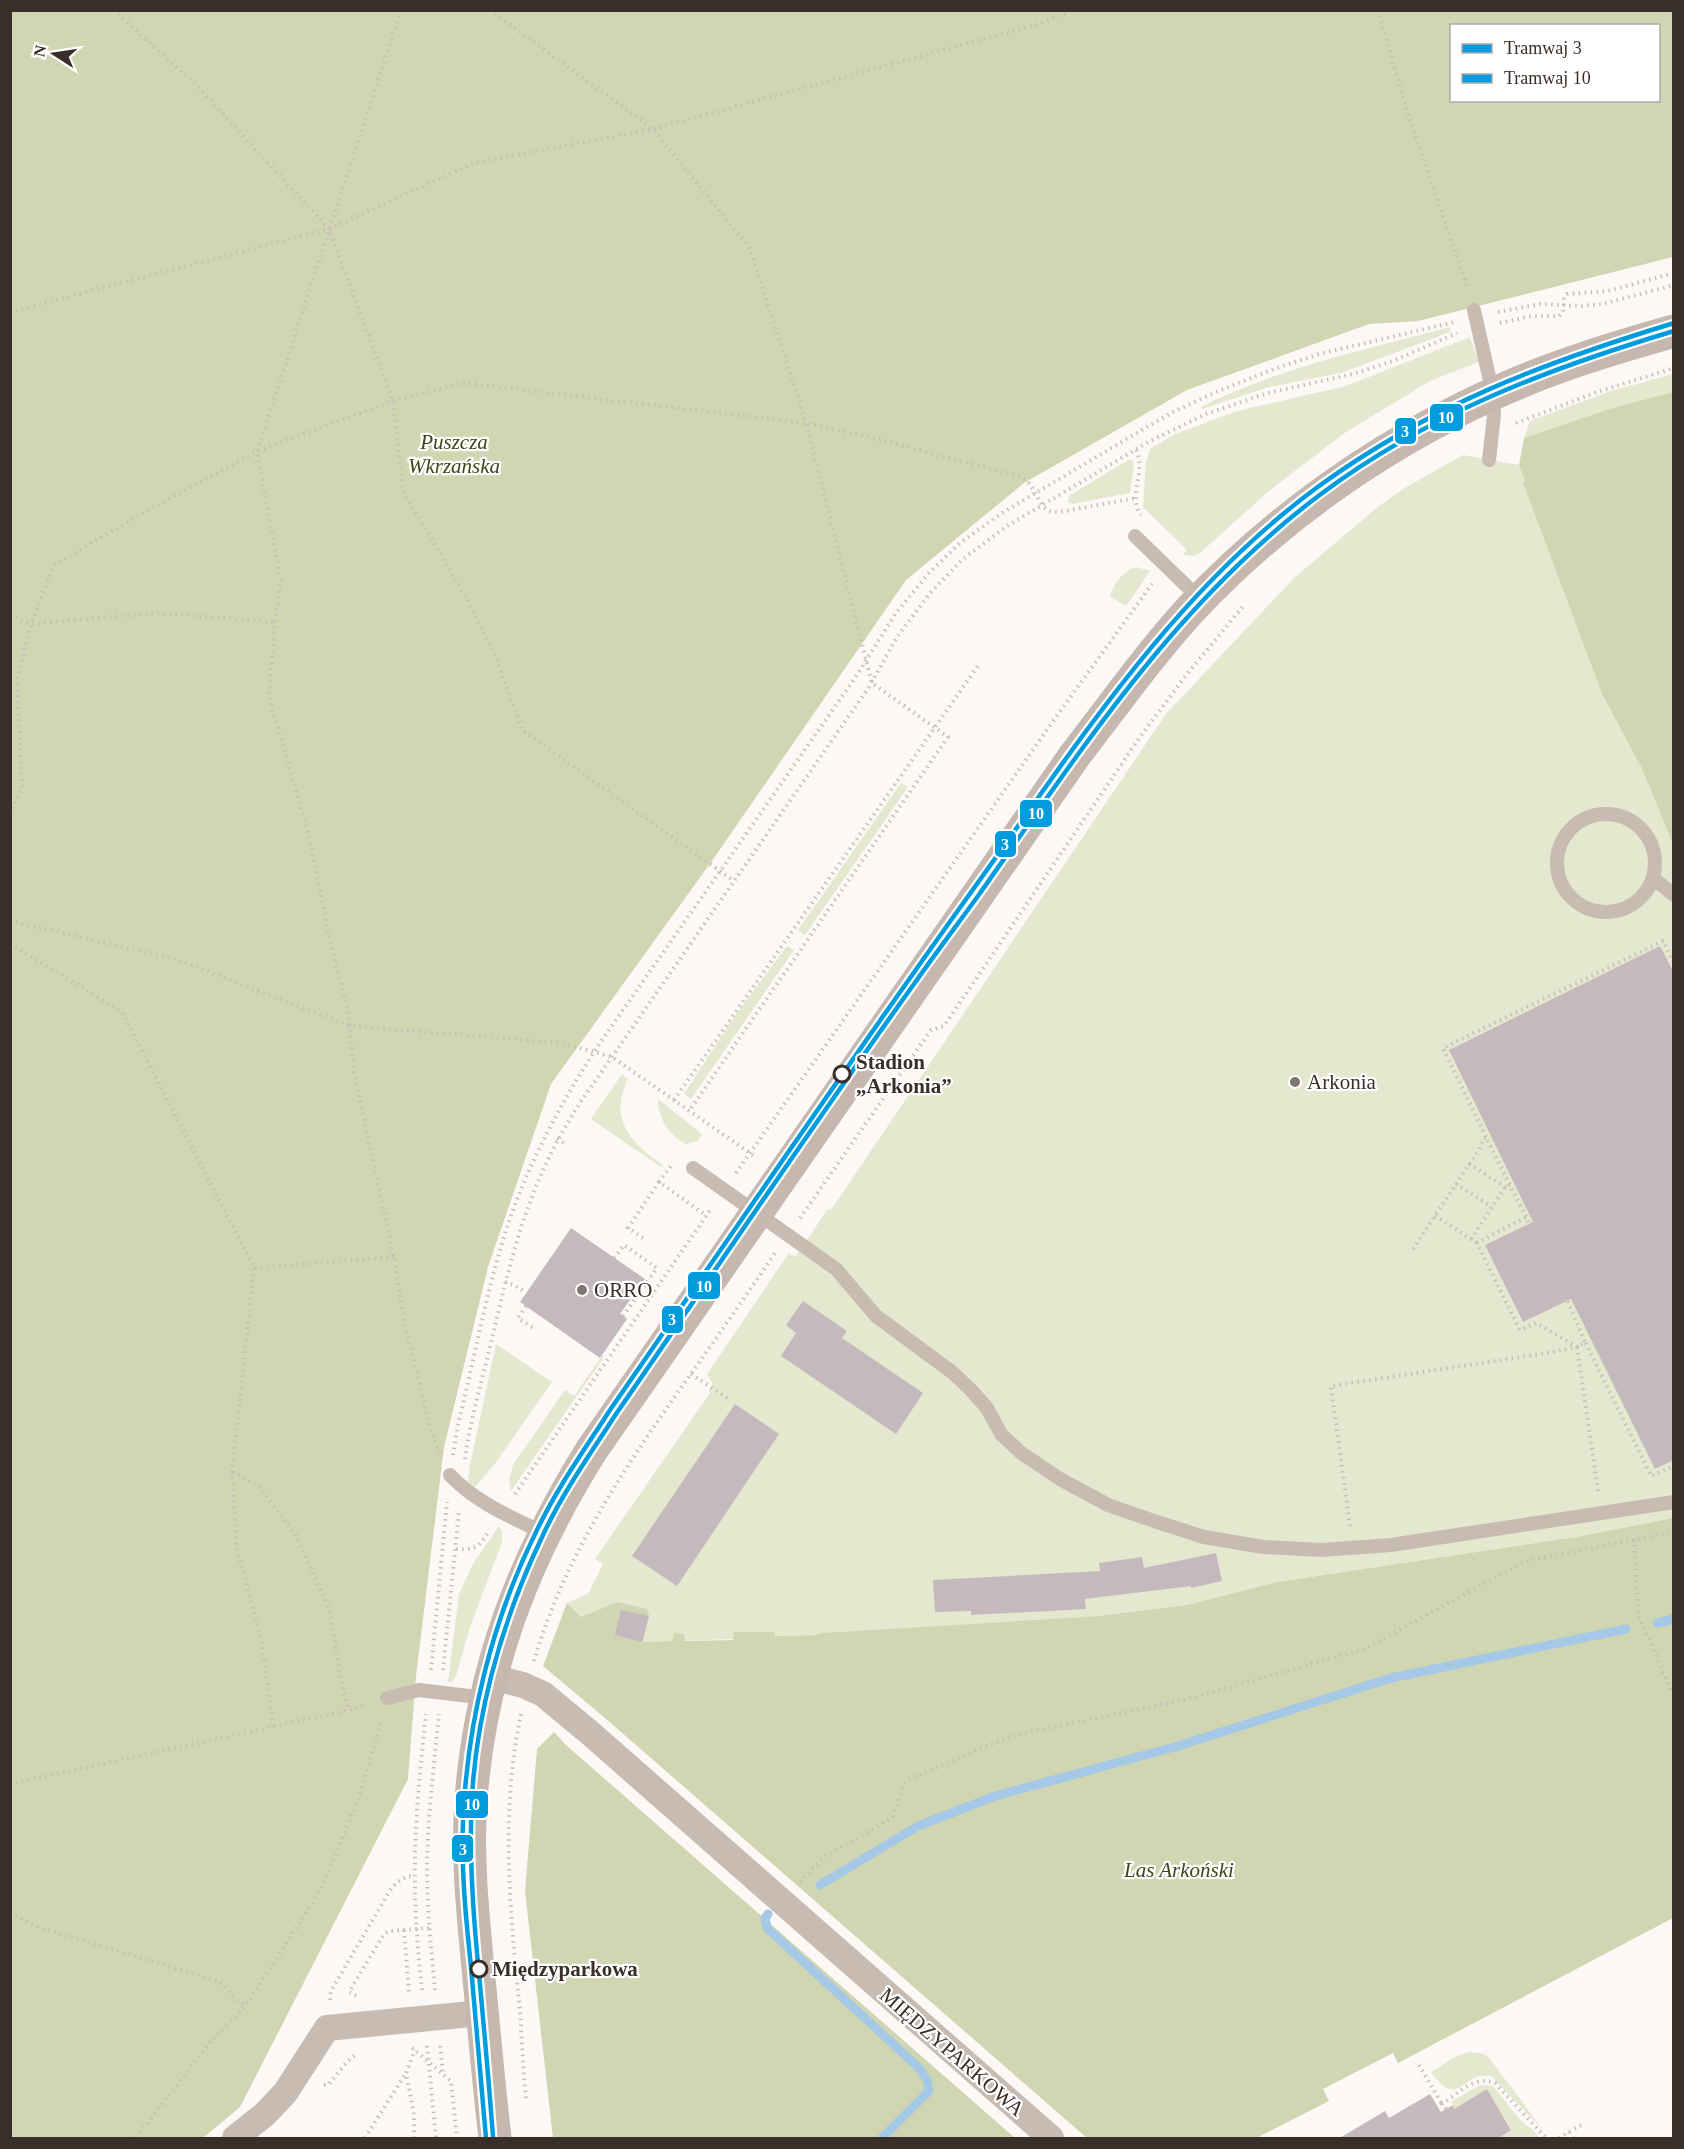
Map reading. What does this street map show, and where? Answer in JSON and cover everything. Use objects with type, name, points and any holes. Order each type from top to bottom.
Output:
[{"type":"street","points":[[495,2139],[473,1913],[470,1837],[474,1775],[488,1687],[513,1602],[544,1533],[591,1451],[1099,723],[1150,657],[1200,599],[1252,549],[1326,490],[1413,434],[1493,394],[1564,365],[1674,331]]},
{"type":"street","name":"MIĘDZYPARKOWA","points":[[488,1687],[527,1686],[546,1696],[1051,2139]]},
{"type":"street","points":[[235,2139],[265,2114],[285,2093],[327,2028],[482,2013]]},
{"type":"lane","points":[[1476,318],[1493,394],[1489,460]]},
{"type":"lane","points":[[1135,537],[1200,599]]},
{"type":"lane","points":[[1598,815],[1614,815],[1630,820],[1643,831],[1652,845],[1655,861],[1653,878],[1647,891],[1624,909],[1611,912],[1589,909],[1571,898],[1563,887],[1557,874],[1556,859],[1560,845],[1569,831],[1581,820],[1598,815]]},
{"type":"lane","points":[[1653,878],[1674,895]]},
{"type":"lane","points":[[693,1168],[836,1269],[886,1325],[952,1372],[987,1408],[1001,1434],[1020,1452],[1060,1479],[1108,1504],[1203,1537],[1263,1547],[1321,1550],[1353,1548],[1391,1545],[1674,1502]]},
{"type":"lane","points":[[450,1475],[477,1498],[544,1533]]},
{"type":"lane","points":[[387,1698],[419,1690],[435,1692],[488,1687]]},
{"type":"path","points":[[114,10],[201,90],[329,229],[393,401],[404,491],[464,594],[495,654],[522,730],[734,881]]},
{"type":"path","points":[[401,10],[257,451],[281,582],[269,696],[311,844],[327,928],[349,1014],[354,1072],[394,1257],[404,1320],[432,1435],[450,1475]]},
{"type":"path","points":[[490,10],[653,129],[750,249],[806,423],[872,683],[948,737],[689,1111]]},
{"type":"path","points":[[10,312],[329,229],[474,163],[653,129],[1035,25],[1074,10]]},
{"type":"path","points":[[1378,10],[1408,114],[1476,318]]},
{"type":"path","points":[[443,2073],[416,1929],[418,1795],[456,1549],[469,1437],[505,1282],[524,1214],[557,1139],[582,1100],[872,683],[904,626],[937,585],[982,544],[1007,526],[1176,427],[1221,408],[1268,393],[1353,374],[1403,357],[1450,336],[1476,318],[1559,316],[1563,312],[1567,294],[1590,294],[1614,290],[1674,273]]},
{"type":"path","points":[[436,2139],[428,2062],[431,2018],[427,1866],[435,1692],[450,1475],[458,1424],[497,1262],[516,1203],[544,1138],[595,1052],[866,661],[896,612],[941,561],[986,524],[1173,412],[1251,377],[1342,348],[1534,304],[1603,304],[1674,285]]},
{"type":"path","points":[[1492,433],[1591,394],[1674,368]]},
{"type":"path","points":[[10,813],[22,789],[16,679],[31,624],[54,565],[144,512],[257,451],[393,401],[465,383],[806,423],[912,447],[1019,476],[1029,483],[1047,511],[1057,512],[1136,498]]},
{"type":"path","points":[[1136,450],[1140,461],[1137,508],[1144,518]]},
{"type":"path","points":[[456,1549],[469,1550],[477,1546],[503,1511],[724,1190],[1063,707],[1165,566]]},
{"type":"path","points":[[526,2103],[524,2052],[510,1915],[507,1827],[514,1752],[527,1686],[548,1618],[582,1541],[624,1471],[931,1029],[944,1026],[1140,737],[1178,686],[1250,599]]},
{"type":"path","points":[[10,615],[31,624],[154,612],[275,622]]},
{"type":"path","points":[[675,1101],[980,663]]},
{"type":"path","points":[[10,921],[175,959],[350,1026],[562,1043],[612,1057],[758,1158]]},
{"type":"path","points":[[1674,963],[1663,941],[1443,1048],[1508,1186],[1567,1300],[1585,1342],[1651,1476],[1674,1466]]},
{"type":"path","points":[[10,944],[122,1012],[254,1268],[232,1472],[237,1548],[262,1644],[273,1726]]},
{"type":"path","points":[[1413,1249],[1447,1194],[1480,1148],[1483,1138],[1486,1137]]},
{"type":"path","points":[[557,1139],[565,1144]]},
{"type":"path","points":[[643,1238],[628,1228],[677,1157]]},
{"type":"path","points":[[1469,1164],[1508,1186]]},
{"type":"path","points":[[659,1182],[706,1216]]},
{"type":"path","points":[[1456,1184],[1492,1208]]},
{"type":"path","points":[[1471,1239],[1508,1186]]},
{"type":"path","points":[[1435,1216],[1477,1243],[1520,1330],[1536,1323],[1577,1347]]},
{"type":"path","points":[[1477,1243],[1526,1217]]},
{"type":"path","points":[[614,1258],[624,1245],[657,1268],[623,1316]]},
{"type":"path","points":[[254,1268],[394,1257]]},
{"type":"path","points":[[505,1282],[525,1292]]},
{"type":"path","points":[[526,1306],[518,1318],[537,1330]]},
{"type":"path","points":[[1353,1548],[1331,1386],[1547,1353],[1577,1347],[1585,1342]]},
{"type":"path","points":[[1577,1347],[1601,1513]]},
{"type":"path","points":[[692,1374],[729,1399]]},
{"type":"path","points":[[232,1472],[259,1486],[295,1534],[329,1608],[340,1676],[349,1710]]},
{"type":"path","points":[[780,1902],[824,1857],[892,1818],[904,1781],[1011,1736],[1188,1699],[1364,1649],[1526,1561],[1674,1532]]},
{"type":"path","points":[[1634,1539],[1638,1615],[1674,1696]]},
{"type":"path","points":[[10,1784],[349,1710],[387,1698]]},
{"type":"path","points":[[136,2139],[212,2040],[244,2007],[320,1891],[358,1800],[387,1698]]},
{"type":"path","points":[[327,2028],[332,1991],[376,1912],[396,1883],[406,1876],[415,1876]]},
{"type":"path","points":[[10,1913],[38,1927],[219,1981],[244,2007]]},
{"type":"path","points":[[361,1998],[349,1992],[384,1934],[390,1931],[429,1928]]},
{"type":"path","points":[[405,2043],[452,2083],[458,2139]]},
{"type":"path","points":[[365,2139],[406,2073],[415,2050]]},
{"type":"path","points":[[285,2093],[328,2085],[348,2061],[363,2051]]},
{"type":"path","points":[[1419,2065],[1446,2109]]},
{"type":"path","points":[[406,2073],[414,2114],[414,2139]]},
{"type":"path","points":[[1442,2104],[1474,2082],[1488,2080],[1495,2083],[1546,2139]]},
{"type":"path","points":[[1559,2139],[1581,2126]]},
{"type":"path","points":[[1569,2132],[1573,2139]]},
{"type":"green space","name":"Puszcza Wkrzańska","points":[[11,11],[1673,11],[1673,257],[1418,321],[1369,324],[1187,390],[1024,483],[906,580],[714,858],[551,1084],[488,1267],[444,1447],[416,1676],[408,1779],[240,2107],[203,2138],[11,2138]]},
{"type":"green space","points":[[1450,327],[1450,332],[1341,373],[1269,387],[1202,409],[1201,407],[1292,370]]},
{"type":"green space","points":[[1470,337],[1479,362],[1430,381],[1346,432],[1270,490],[1200,553],[1193,556],[1183,555],[1187,550],[1143,507],[1146,462],[1150,449],[1175,434],[1237,411],[1346,386]]},
{"type":"green space","points":[[1673,374],[1673,392],[1609,409],[1524,438],[1530,421],[1611,391]]},
{"type":"green space","points":[[1674,392],[1673,844],[1642,769],[1602,694],[1523,483],[1525,481],[1519,465],[1524,438],[1609,409]]},
{"type":"green space","name":"Arkonia","points":[[1463,455],[1519,465],[1525,481],[1523,483],[1602,694],[1642,769],[1673,844],[1673,1518],[1576,1537],[1277,1582],[1187,1605],[1098,1616],[815,1635],[775,1636],[774,1632],[734,1632],[733,1639],[642,1642],[649,1616],[617,1602],[581,1617],[567,1603],[588,1594],[603,1564],[595,1559],[710,1393],[709,1390],[713,1384],[707,1374],[789,1253],[795,1257],[828,1209],[831,1210],[1166,714],[1294,578],[1379,506],[1403,489]]},
{"type":"green space","points":[[1128,460],[1132,460],[1134,464],[1130,493],[1072,504],[1068,502],[1069,496]]},
{"type":"green space","points":[[1136,567],[1150,571],[1126,606],[1110,596],[1120,578],[1127,571]]},
{"type":"green space","points":[[901,783],[908,787],[805,935],[798,930]]},
{"type":"green space","points":[[787,946],[794,950],[691,1099],[684,1094],[734,1017]]},
{"type":"green space","points":[[622,1074],[628,1079],[622,1093],[621,1106],[626,1129],[641,1148],[663,1165],[661,1167],[591,1119]]},
{"type":"green space","points":[[658,1099],[702,1134],[698,1141],[686,1144],[674,1136],[662,1120]]},
{"type":"green space","points":[[496,1344],[552,1382],[494,1465],[475,1487],[468,1482],[470,1465]]},
{"type":"green space","points":[[602,1356],[604,1357],[511,1491],[509,1480],[513,1465],[565,1390],[574,1396]]},
{"type":"green space","name":"Las Arkoński","points":[[1673,1518],[1673,1918],[1398,2063],[1393,2053],[1323,2089],[1329,2101],[1256,2138],[1087,2138],[543,1666],[567,1603],[581,1617],[617,1602],[647,1609],[649,1616],[643,1642],[672,1641],[674,1633],[684,1634],[685,1641],[733,1640],[734,1632],[774,1632],[775,1636],[815,1635],[1098,1616],[1187,1605],[1277,1582],[1576,1537]]},
{"type":"green space","points":[[499,1526],[502,1542],[470,1627],[456,1676],[452,1682],[448,1682],[459,1594],[473,1564]]},
{"type":"green space","points":[[554,1732],[566,1745],[1015,2138],[553,2138],[525,1891],[537,1749]]},
{"type":"green space","points":[[1469,2052],[1484,2054],[1489,2058],[1544,2131],[1491,2076],[1473,2078],[1461,2087],[1448,2089],[1431,2072],[1455,2057]]},
{"type":"green space","points":[[1480,2085],[1493,2086],[1522,2122],[1540,2138],[1497,2138],[1511,2129],[1487,2089],[1454,2109],[1451,2102]]},
{"type":"building","points":[[1660,946],[1674,973],[1674,1460],[1655,1469],[1571,1299],[1523,1322],[1485,1245],[1533,1222],[1449,1050]]},
{"type":"building","name":"ORRO","points":[[571,1228],[645,1279],[620,1314],[627,1319],[600,1358],[520,1302]]},
{"type":"building","points":[[803,1301],[847,1331],[842,1338],[923,1393],[896,1434],[781,1356],[796,1333],[786,1325]]},
{"type":"building","points":[[735,1404],[779,1434],[677,1586],[632,1556]]},
{"type":"building","points":[[1216,1553],[1222,1581],[1191,1588],[1191,1586],[1085,1599],[1086,1609],[971,1615],[971,1611],[935,1612],[933,1580],[1100,1571],[1099,1563],[1142,1557],[1144,1568]]},
{"type":"building","points":[[621,1610],[649,1616],[642,1642],[615,1635]]},
{"type":"building","points":[[1487,2089],[1511,2130],[1497,2139],[1338,2139],[1385,2111],[1389,2118],[1430,2094],[1441,2112],[1453,2105],[1454,2109]]},
{"type":"waterway","points":[[1657,1623],[1674,1619]]},
{"type":"waterway","points":[[820,1885],[918,1826],[995,1796],[1178,1746],[1391,1678],[1626,1629]]},
{"type":"waterway","points":[[768,1914],[765,1918],[767,1928],[918,2067],[927,2080],[929,2091],[882,2138]]},
{"type":"tram line","name":"3","points":[[486,2138],[463,1876],[465,1784],[476,1709],[495,1636],[521,1564],[553,1499],[610,1410],[1047,784],[1128,676],[1216,575],[1266,529],[1319,486],[1403,432],[1489,389],[1579,354],[1674,323]]},
{"type":"tram line","name":"10","points":[[493,2137],[471,1862],[473,1787],[483,1713],[502,1639],[543,1535],[559,1503],[616,1414],[838,1091],[1055,786],[1134,681],[1220,582],[1321,494],[1403,440],[1446,417],[1535,378],[1674,331]]},
{"type":"place","name":"Stadion „Arkonia”","points":[[842,1074]]},
{"type":"place","name":"Arkonia","points":[[1295,1082]]},
{"type":"place","name":"ORRO","points":[[582,1290]]},
{"type":"place","name":"Międzyparkowa","points":[[479,1969]]}]
